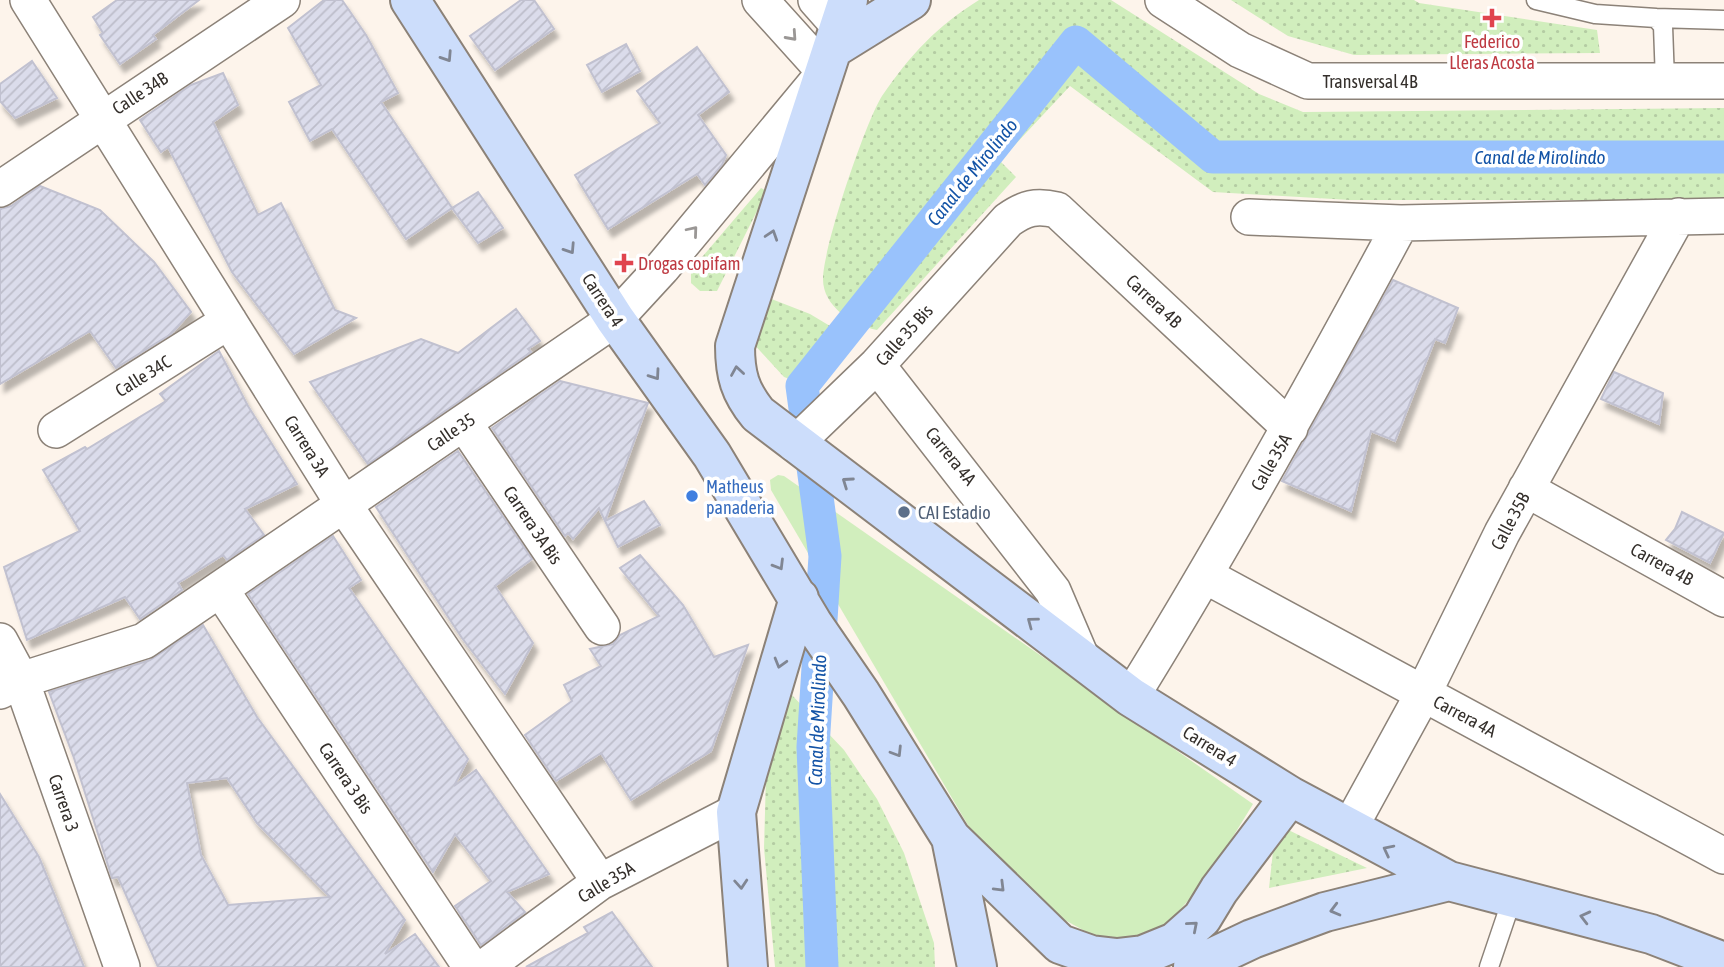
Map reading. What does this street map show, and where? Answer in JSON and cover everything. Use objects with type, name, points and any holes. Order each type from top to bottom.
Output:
[{"type":"main road","name":"Carrera 4","points":[[410,0],[615,319],[712,455],[806,611],[951,838],[977,967]]},
{"type":"main road","points":[[758,414],[743,395],[735,371],[735,346],[832,29],[911,0]]},
{"type":"main road","points":[[712,455],[709,435],[720,418],[738,410],[758,414]]},
{"type":"main road","name":"Carrera 4","points":[[758,414],[1131,696],[1290,796],[1449,881],[1651,934],[1724,962]]},
{"type":"main road","points":[[748,967],[736,812],[806,611]]},
{"type":"main road","points":[[951,838],[1060,944],[1091,955],[1117,958],[1143,955],[1175,942],[1202,918],[1219,890],[1290,796]]},
{"type":"main road","points":[[1193,967],[1252,939],[1325,912],[1449,881]]},
{"type":"main road","points":[[1651,934],[1724,944]]},
{"type":"street","name":"Carrera 3A","points":[[27,0],[344,505],[600,882]]},
{"type":"street","name":"Calle 34B","points":[[0,189],[282,0]]},
{"type":"street","points":[[760,0],[832,29]]},
{"type":"street","name":"Transversal 4B","points":[[1163,0],[1240,50],[1308,81],[1724,81]]},
{"type":"street","name":"Calle 35","points":[[11,686],[144,640],[615,319],[662,268],[832,29]]},
{"type":"street","name":"Carrera 4B","points":[[1008,220],[1024,209],[1041,206],[1057,210],[1290,428]]},
{"type":"street","name":"Calle 35B","points":[[1349,829],[1423,694],[1526,489],[1678,216]]},
{"type":"street","points":[[1249,217],[1401,223],[1724,216]]},
{"type":"street","name":"Calle 35 Bis","points":[[799,447],[1008,220]]},
{"type":"street","name":"Calle 35A","points":[[1131,696],[1206,576],[1401,223]]},
{"type":"street","name":"Calle 34C","points":[[56,430],[229,321]]},
{"type":"street","name":"Carrera 4A","points":[[877,365],[1053,591],[1082,659]]},
{"type":"street","name":"Carrera 3A Bis","points":[[464,423],[602,628]]},
{"type":"street","name":"Carrera 4B","points":[[1526,489],[1724,599]]},
{"type":"street","name":"Carrera 4A","points":[[1206,576],[1724,856]]},
{"type":"street","name":"Carrera 3 Bis","points":[[221,590],[471,967]]},
{"type":"street","name":"Carrera 3","points":[[0,641],[11,686],[122,967]]},
{"type":"street","name":"Calle 35A","points":[[485,967],[600,882],[736,812]]},
{"type":"lane","points":[[1536,0],[1595,14],[1656,19],[1724,20]]},
{"type":"lane","points":[[1656,19],[1663,26],[1665,81]]},
{"type":"lane","points":[[1489,967],[1512,899]]},
{"type":"green space","points":[[979,0],[1111,0],[1259,94],[1303,112],[1724,108],[1724,200],[1350,200],[1213,192],[1070,86],[1000,161],[1016,177],[877,330],[868,328],[841,313],[824,289],[825,263],[846,186],[875,110],[892,81],[937,31]]},
{"type":"green space","points":[[1231,0],[1414,0],[1419,3],[1597,30],[1600,53],[1354,55],[1288,36]]},
{"type":"green space","points":[[761,188],[767,191],[717,291],[700,291],[691,283],[691,270]]},
{"type":"green space","points":[[769,298],[810,314],[855,341],[826,356],[809,386],[784,377],[751,341]]},
{"type":"green space","points":[[778,475],[784,476],[1253,804],[1207,879],[1164,928],[1136,938],[1094,936],[1030,901],[969,827],[771,490],[770,480]]},
{"type":"green space","points":[[790,693],[844,750],[877,799],[904,853],[934,943],[935,967],[775,967],[764,848],[766,776]]},
{"type":"green space","points":[[1276,824],[1367,868],[1269,888]]},
{"type":"building","points":[[117,0],[199,0],[153,35],[156,39],[120,64],[100,35],[103,33],[93,17]]},
{"type":"building","points":[[324,0],[342,0],[366,35],[398,93],[381,102],[452,208],[406,239],[332,129],[310,141],[289,102],[321,85],[288,28]]},
{"type":"building","points":[[521,0],[534,0],[554,29],[495,70],[470,36]]},
{"type":"building","points":[[626,44],[640,71],[602,92],[587,65]]},
{"type":"building","points":[[697,47],[729,92],[698,115],[726,155],[722,165],[705,185],[697,174],[608,229],[575,175],[660,123],[637,91]]},
{"type":"building","points":[[32,61],[57,98],[15,118],[0,101],[0,84]]},
{"type":"building","points":[[223,73],[238,105],[213,122],[258,215],[281,203],[335,310],[356,318],[294,354],[232,272],[168,147],[161,152],[140,120],[191,85]]},
{"type":"building","points":[[40,186],[100,210],[154,262],[191,312],[171,334],[116,368],[90,331],[0,384],[0,209],[11,206]]},
{"type":"building","points":[[478,192],[503,228],[478,243],[452,208]]},
{"type":"building","points":[[1393,280],[1458,308],[1445,343],[1435,339],[1395,441],[1371,431],[1351,511],[1282,481]]},
{"type":"building","points":[[516,309],[540,341],[528,349],[531,352],[368,464],[310,382],[421,339],[458,353]]},
{"type":"building","points":[[219,351],[248,406],[297,484],[245,509],[264,535],[227,560],[223,555],[178,583],[182,590],[140,619],[125,597],[27,640],[4,567],[80,531],[43,470],[85,447],[87,449],[166,401],[160,394]]},
{"type":"building","points":[[1614,372],[1663,393],[1659,424],[1601,399]]},
{"type":"building","points":[[560,381],[648,403],[605,521],[599,508],[573,539],[568,533],[565,536],[492,428]]},
{"type":"building","points":[[458,451],[532,559],[495,586],[533,643],[505,694],[462,638],[376,507]]},
{"type":"building","points":[[644,501],[660,525],[618,547],[605,521]]},
{"type":"building","points":[[1682,512],[1724,533],[1710,563],[1666,540],[1675,529]]},
{"type":"building","points":[[333,536],[361,580],[349,588],[468,759],[454,786],[476,770],[549,874],[507,892],[525,912],[481,945],[455,906],[491,881],[455,834],[433,872],[248,594]]},
{"type":"building","points":[[640,555],[683,605],[714,657],[748,645],[711,751],[631,800],[601,753],[556,781],[525,735],[572,701],[564,685],[601,666],[590,649],[613,644],[620,635],[659,616],[620,568]]},
{"type":"building","points":[[203,625],[257,717],[405,920],[385,954],[415,934],[439,967],[158,967],[118,877],[112,878],[74,758],[49,692],[150,660]],"holes":[[[227,778],[257,823],[330,897],[228,905],[201,855],[187,783]]]},
{"type":"building","points":[[0,794],[39,857],[84,967],[0,967]]},
{"type":"building","points":[[612,912],[652,967],[526,967],[588,933],[584,927]]},
{"type":"waterway","name":"Canal de Mirolindo","points":[[822,967],[813,747],[825,556],[802,386],[1076,42],[1213,157],[1724,157]]},
{"type":"place","name":"Federico Lleras Acosta","points":[[1492,18]]},
{"type":"place","name":"Drogas copifam","points":[[624,263]]},
{"type":"place","name":"Matheus panaderia","points":[[692,496]]},
{"type":"place","name":"CAI Estadio","points":[[904,512]]}]
